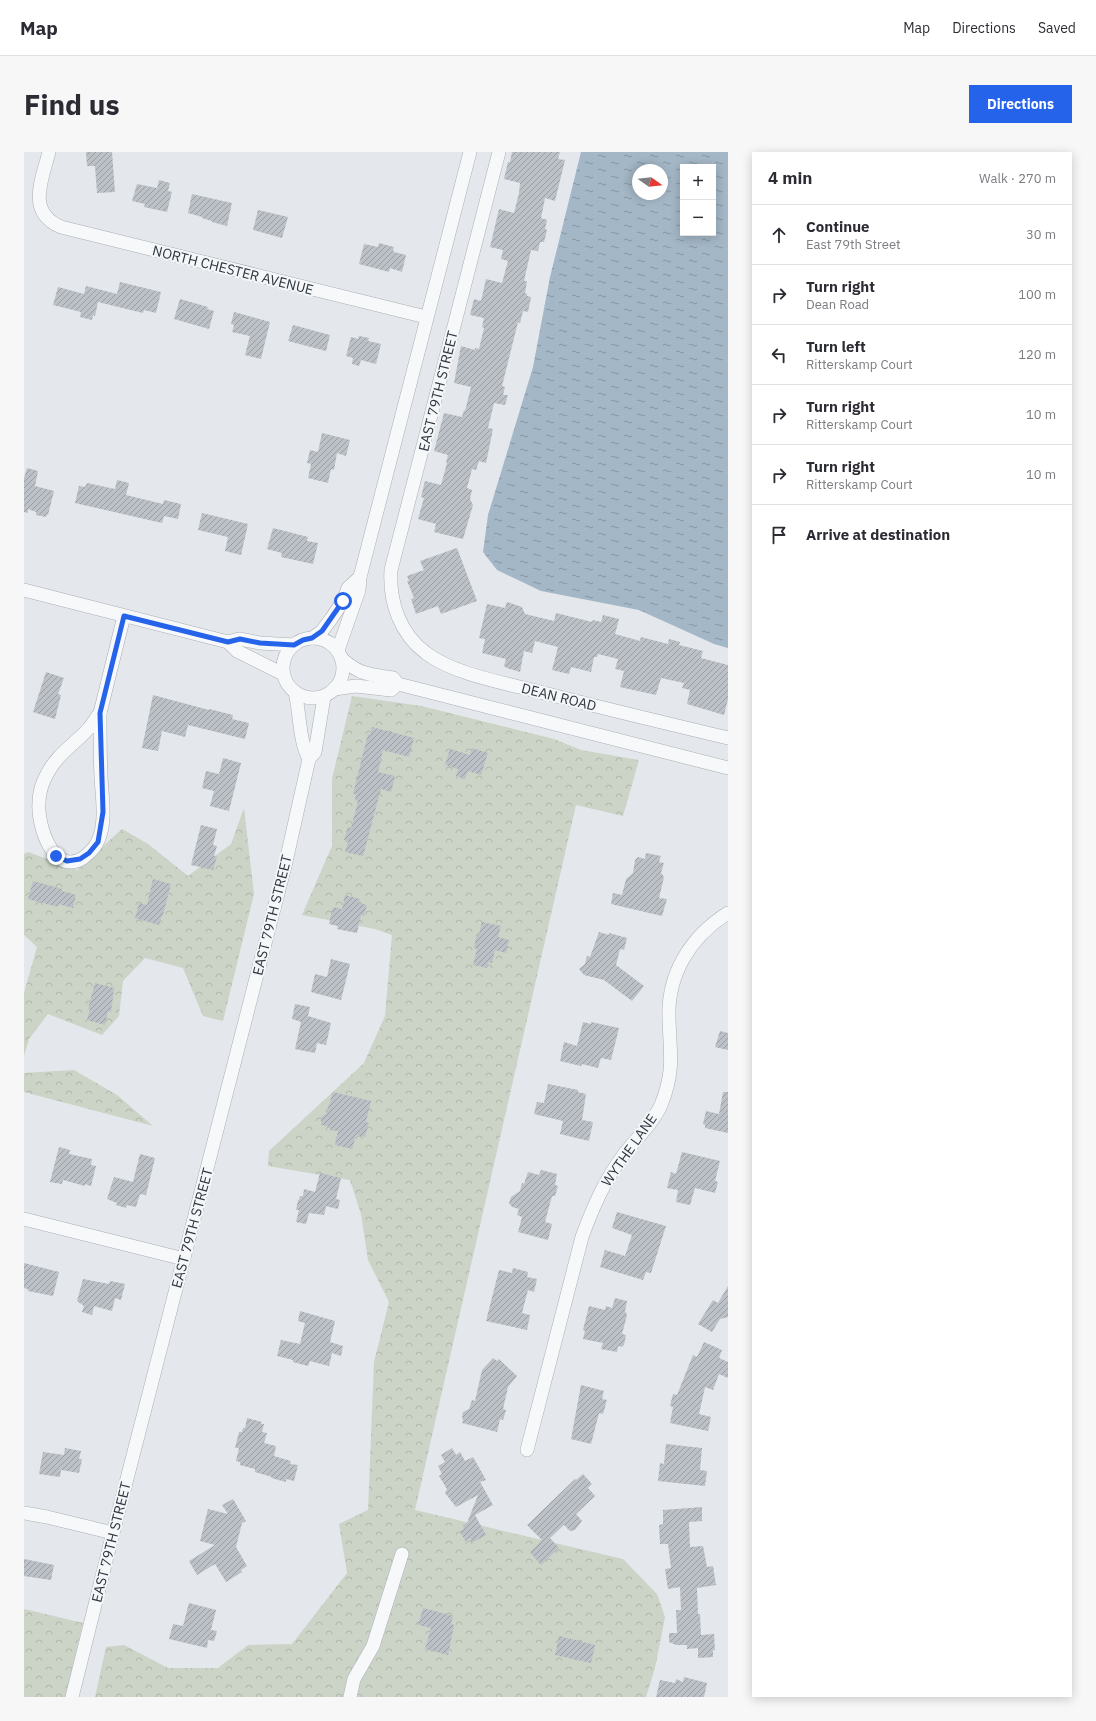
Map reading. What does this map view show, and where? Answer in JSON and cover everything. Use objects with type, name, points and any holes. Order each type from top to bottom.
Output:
[{"type":"street","name":"NORTH CHESTER AVENUE","points":[[49,152],[38,201],[43,214],[53,223],[61,227],[426,317]]},
{"type":"street","name":"EAST 79TH STREET","points":[[339,654],[360,590],[360,577],[426,317],[470,152]]},
{"type":"street","name":"EAST 79TH STREET","points":[[404,629],[395,608],[392,594],[392,570],[499,152]]},
{"type":"street","name":"EAST 79TH STREET","points":[[312,638],[322,631],[343,601],[348,588],[360,577]]},
{"type":"street","points":[[24,590],[228,642],[240,639],[260,643],[294,645]]},
{"type":"street","points":[[100,713],[89,729],[55,760],[46,775],[40,792],[40,818],[44,838],[56,856],[67,861],[80,859],[89,853],[98,842],[103,812],[100,713],[124,616]]},
{"type":"street","name":"DEAN ROAD","points":[[404,629],[425,653],[450,668],[728,738]]},
{"type":"street","points":[[312,638],[327,642],[339,654],[343,671],[341,678],[329,693],[312,698],[306,698],[295,692],[286,681],[283,674],[284,661],[286,655],[294,645],[303,640],[312,638]]},
{"type":"street","points":[[228,642],[236,651],[283,674]]},
{"type":"street","name":"DEAN ROAD","points":[[339,654],[354,669],[365,673],[393,678],[398,684],[728,768]]},
{"type":"street","name":"DEAN ROAD","points":[[329,693],[352,686],[391,690],[398,684]]},
{"type":"street","points":[[295,692],[305,747],[310,759]]},
{"type":"street","name":"EAST 79TH STREET","points":[[72,1697],[285,866],[310,759],[316,752],[329,693]]},
{"type":"street","name":"WYTHE LANE","points":[[528,1450],[584,1231],[601,1191],[624,1154],[652,1121],[666,1092],[672,1064],[668,1017],[671,994],[676,974],[684,956],[700,935],[710,925],[728,913]]},
{"type":"street","points":[[24,1219],[184,1259]]},
{"type":"street","points":[[24,1513],[113,1533]]},
{"type":"street","points":[[350,1697],[354,1679],[373,1646],[402,1554]]},
{"type":"green space","points":[[352,696],[421,706],[554,739],[581,750],[639,760],[623,816],[576,805],[415,1510],[623,1559],[657,1594],[665,1617],[655,1668],[646,1697],[95,1697],[106,1647],[124,1645],[168,1668],[218,1668],[248,1645],[292,1644],[347,1573],[339,1524],[368,1510],[374,1362],[389,1302],[368,1260],[361,1214],[350,1180],[268,1166],[269,1151],[364,1063],[385,1016],[392,935],[375,929],[302,915],[332,846],[332,779]]},
{"type":"green space","points":[[244,808],[254,894],[223,1021],[203,1016],[183,968],[145,958],[123,981],[119,1016],[102,1035],[48,1014],[29,1039],[24,1056],[24,993],[37,947],[24,935],[24,854],[28,852],[77,870],[122,829],[148,844],[188,876],[231,844]]},
{"type":"green space","points":[[74,1070],[117,1095],[153,1126],[24,1092],[24,1073]]},
{"type":"green space","points":[[24,1609],[83,1623],[65,1697],[24,1697]]},
{"type":"water","points":[[581,152],[728,152],[728,648],[714,644],[639,610],[541,591],[497,570],[483,552],[488,515],[533,367],[550,277]]},
{"type":"building","points":[[86,152],[112,152],[115,192],[97,193],[95,166],[87,166]]},
{"type":"building","points":[[512,152],[560,152],[558,159],[565,160],[555,201],[545,198],[541,218],[547,220],[545,229],[547,230],[544,242],[540,242],[538,251],[531,250],[524,281],[527,281],[525,293],[527,296],[531,297],[528,312],[523,311],[520,323],[518,322],[502,386],[505,387],[503,395],[508,395],[505,405],[494,403],[488,428],[493,429],[486,463],[479,461],[476,470],[472,469],[467,488],[472,490],[470,499],[473,505],[463,539],[434,532],[436,524],[418,519],[424,498],[421,497],[425,481],[441,485],[447,463],[448,455],[434,451],[444,413],[462,417],[464,410],[465,411],[471,387],[454,383],[461,346],[475,350],[475,348],[479,349],[484,328],[482,327],[484,318],[470,315],[474,299],[481,301],[486,279],[502,283],[508,261],[501,259],[503,250],[490,247],[499,209],[514,213],[519,193],[520,183],[504,179]]},
{"type":"building","points":[[159,180],[170,183],[168,191],[172,192],[167,212],[144,207],[145,204],[132,201],[137,184],[157,188]]},
{"type":"building","points":[[192,194],[232,203],[227,226],[188,213]]},
{"type":"building","points":[[258,210],[288,217],[282,238],[253,230]]},
{"type":"building","points":[[379,243],[394,247],[394,252],[406,255],[402,272],[390,268],[389,272],[359,264],[364,244],[378,247]]},
{"type":"building","points":[[120,282],[161,292],[156,313],[144,310],[143,313],[98,302],[95,316],[93,315],[92,320],[80,317],[81,312],[53,305],[58,287],[84,294],[86,286],[117,294]]},
{"type":"building","points":[[180,299],[208,307],[207,309],[214,311],[209,329],[174,319]]},
{"type":"building","points":[[234,312],[270,322],[261,359],[245,355],[250,336],[232,332],[234,325],[231,324]]},
{"type":"building","points":[[293,325],[330,335],[326,351],[288,341]]},
{"type":"building","points":[[359,336],[369,338],[368,341],[381,344],[376,364],[361,360],[359,366],[352,364],[353,358],[346,356],[351,337],[358,339]]},
{"type":"building","points":[[322,433],[350,440],[346,456],[337,453],[334,470],[331,469],[328,483],[308,478],[311,464],[307,463],[310,450],[318,452]]},
{"type":"building","points":[[27,468],[38,471],[35,486],[54,491],[48,515],[47,514],[46,517],[36,515],[36,512],[28,509],[28,513],[24,512],[24,478]]},
{"type":"building","points":[[117,480],[129,483],[126,495],[163,504],[164,500],[181,504],[178,519],[164,516],[162,523],[75,503],[79,486],[85,487],[87,483],[115,489]]},
{"type":"building","points":[[202,513],[248,524],[241,555],[225,551],[228,537],[198,530]]},
{"type":"building","points":[[273,528],[308,537],[307,541],[318,543],[313,564],[281,557],[282,553],[267,549]]},
{"type":"building","points":[[457,548],[477,601],[441,614],[438,606],[416,614],[411,599],[414,598],[407,581],[409,581],[407,576],[424,570],[420,561]]},
{"type":"building","points":[[507,602],[522,607],[525,614],[554,621],[556,613],[592,622],[593,620],[601,622],[603,615],[619,619],[615,634],[640,641],[641,637],[668,644],[669,639],[680,642],[679,645],[703,651],[701,658],[728,665],[728,699],[724,715],[687,704],[690,690],[682,688],[684,683],[661,678],[656,695],[620,687],[624,671],[615,669],[618,659],[598,654],[597,657],[594,657],[591,672],[571,667],[569,674],[552,670],[558,647],[535,641],[532,653],[524,651],[520,672],[507,668],[504,666],[506,659],[482,653],[485,639],[479,638],[487,604],[505,608]]},
{"type":"building","points":[[46,672],[64,678],[58,694],[61,695],[55,719],[33,712]]},
{"type":"building","points":[[153,695],[233,715],[232,719],[249,723],[245,739],[188,725],[185,737],[162,731],[158,751],[142,748]]},
{"type":"building","points":[[372,727],[414,738],[409,757],[383,750],[378,772],[395,776],[391,792],[381,789],[363,856],[345,852],[348,841],[344,840],[348,827],[351,828],[358,801],[355,800],[356,794],[353,794],[368,734],[370,735]]},
{"type":"building","points":[[472,748],[488,753],[481,775],[468,771],[465,779],[456,776],[458,769],[445,765],[450,749],[470,755]]},
{"type":"building","points":[[223,758],[241,763],[229,811],[210,806],[214,791],[202,788],[206,771],[219,774]]},
{"type":"building","points":[[201,825],[217,829],[213,845],[217,846],[214,856],[217,856],[213,870],[191,865]]},
{"type":"building","points":[[646,853],[661,856],[659,862],[664,863],[661,873],[664,877],[659,898],[667,899],[662,916],[611,904],[613,893],[622,895],[626,879],[633,873],[635,860],[638,857],[645,859]]},
{"type":"building","points":[[153,879],[171,884],[159,925],[135,918],[139,903],[147,905]]},
{"type":"building","points":[[33,881],[62,889],[62,891],[76,895],[73,908],[58,904],[58,907],[28,899]]},
{"type":"building","points":[[345,895],[360,899],[359,903],[367,905],[364,916],[361,915],[357,933],[337,929],[338,926],[329,924],[333,907],[342,909]]},
{"type":"building","points":[[482,922],[501,926],[498,937],[509,940],[506,953],[495,950],[492,963],[488,962],[487,968],[473,965],[477,949],[474,948],[477,933],[479,934]]},
{"type":"building","points":[[599,932],[627,938],[624,950],[620,949],[616,965],[644,986],[632,1001],[604,980],[584,975],[579,969],[585,964],[587,956],[590,957]]},
{"type":"building","points":[[331,959],[350,964],[341,1000],[311,992],[315,974],[327,977]]},
{"type":"building","points":[[95,983],[114,988],[111,1012],[108,1011],[105,1025],[87,1020],[90,1009],[88,1009]]},
{"type":"building","points":[[295,1004],[310,1007],[308,1016],[331,1023],[326,1045],[317,1043],[315,1053],[295,1049],[301,1022],[292,1019]]},
{"type":"building","points":[[583,1022],[591,1024],[591,1022],[619,1028],[611,1060],[601,1058],[598,1068],[560,1061],[564,1042],[577,1046]]},
{"type":"building","points":[[720,1031],[728,1033],[728,1050],[715,1047]]},
{"type":"building","points":[[548,1084],[578,1090],[578,1092],[586,1094],[582,1120],[593,1122],[589,1141],[560,1134],[563,1121],[534,1114],[537,1102],[544,1103]]},
{"type":"building","points":[[333,1092],[371,1101],[366,1122],[369,1123],[365,1137],[356,1135],[352,1149],[335,1145],[338,1131],[330,1130],[331,1127],[321,1125],[321,1117],[326,1114]]},
{"type":"building","points":[[723,1092],[728,1092],[728,1133],[705,1128],[705,1125],[703,1124],[706,1111],[719,1114]]},
{"type":"building","points":[[59,1147],[70,1150],[69,1154],[92,1159],[91,1165],[96,1166],[91,1186],[85,1184],[85,1186],[63,1180],[62,1184],[50,1182]]},
{"type":"building","points":[[682,1152],[720,1161],[715,1181],[718,1182],[715,1193],[695,1188],[690,1205],[676,1202],[678,1190],[667,1188],[671,1172],[676,1174]]},
{"type":"building","points":[[140,1154],[155,1158],[146,1195],[140,1194],[136,1207],[127,1205],[126,1208],[116,1205],[117,1203],[107,1199],[114,1177],[133,1182]]},
{"type":"building","points":[[541,1170],[557,1174],[555,1185],[558,1186],[555,1196],[552,1196],[545,1222],[552,1224],[548,1240],[518,1232],[522,1217],[517,1215],[519,1209],[512,1207],[509,1203],[511,1197],[520,1191],[522,1183],[524,1184],[528,1172],[539,1175]]},
{"type":"building","points":[[320,1173],[341,1178],[336,1199],[340,1200],[338,1209],[325,1206],[324,1215],[309,1213],[306,1224],[296,1222],[299,1210],[296,1210],[298,1200],[300,1196],[303,1196],[304,1189],[315,1192]]},
{"type":"building","points":[[617,1212],[666,1226],[651,1273],[646,1272],[643,1280],[600,1267],[605,1250],[625,1256],[632,1235],[612,1228]]},
{"type":"building","points":[[24,1263],[59,1272],[53,1296],[28,1291],[28,1289],[24,1288]]},
{"type":"building","points":[[513,1268],[528,1272],[527,1277],[537,1279],[534,1292],[528,1290],[522,1313],[530,1315],[527,1330],[486,1321],[499,1270],[512,1273]]},
{"type":"building","points":[[83,1279],[109,1284],[110,1281],[125,1284],[121,1300],[115,1298],[112,1311],[94,1306],[92,1315],[82,1312],[84,1306],[77,1301]]},
{"type":"building","points":[[728,1286],[728,1317],[720,1319],[712,1332],[698,1324],[713,1300],[718,1303]]},
{"type":"building","points":[[615,1298],[627,1301],[625,1311],[627,1315],[622,1334],[626,1335],[624,1345],[622,1347],[618,1346],[617,1352],[601,1349],[603,1343],[583,1339],[585,1331],[583,1330],[589,1306],[605,1310],[606,1306],[612,1308]]},
{"type":"building","points":[[300,1311],[335,1321],[330,1342],[343,1346],[341,1356],[332,1353],[329,1366],[310,1361],[308,1366],[277,1356],[281,1340],[300,1344],[305,1323],[298,1321]]},
{"type":"building","points":[[704,1342],[722,1350],[719,1358],[728,1362],[728,1378],[719,1374],[713,1390],[705,1387],[699,1414],[711,1417],[708,1431],[670,1423],[673,1407],[670,1406],[673,1394],[677,1395],[693,1355],[697,1357]]},
{"type":"building","points":[[493,1358],[497,1361],[499,1359],[517,1376],[508,1387],[503,1409],[506,1410],[503,1420],[500,1419],[497,1432],[462,1423],[463,1412],[469,1409],[472,1400],[475,1401],[482,1370]]},
{"type":"building","points":[[581,1385],[604,1391],[602,1399],[607,1400],[603,1414],[599,1413],[591,1444],[571,1439]]},
{"type":"building","points":[[247,1418],[262,1422],[261,1424],[264,1424],[262,1432],[267,1433],[264,1443],[276,1446],[274,1456],[291,1461],[290,1464],[298,1465],[294,1481],[286,1479],[286,1482],[271,1478],[272,1477],[255,1472],[255,1469],[240,1465],[240,1462],[236,1461],[239,1448],[235,1448],[239,1432],[242,1432],[243,1428],[245,1428]]},
{"type":"building","points":[[666,1444],[702,1448],[700,1470],[707,1471],[705,1486],[658,1481],[660,1463],[664,1464]]},
{"type":"building","points":[[65,1448],[81,1451],[79,1459],[82,1459],[79,1473],[61,1470],[60,1477],[39,1474],[43,1452],[64,1455]]},
{"type":"building","points":[[452,1448],[456,1455],[460,1452],[465,1461],[473,1457],[486,1480],[480,1482],[493,1505],[475,1515],[486,1535],[472,1543],[470,1538],[465,1541],[460,1531],[464,1529],[463,1525],[467,1523],[478,1495],[456,1507],[445,1493],[447,1489],[439,1476],[442,1474],[438,1466],[445,1462],[441,1455]]},
{"type":"building","points":[[583,1474],[592,1484],[588,1488],[595,1496],[576,1514],[582,1521],[575,1530],[570,1531],[564,1525],[550,1538],[559,1548],[541,1565],[530,1552],[542,1540],[527,1525],[575,1479],[576,1480]]},
{"type":"building","points":[[233,1499],[246,1521],[242,1523],[236,1547],[247,1566],[241,1570],[242,1572],[226,1582],[215,1564],[197,1575],[189,1561],[215,1545],[200,1541],[208,1509],[228,1514],[222,1505]]},
{"type":"building","points":[[702,1507],[702,1521],[689,1522],[690,1547],[703,1546],[707,1567],[713,1566],[716,1585],[697,1588],[698,1614],[700,1614],[701,1635],[714,1634],[715,1650],[713,1650],[713,1657],[698,1658],[698,1648],[687,1649],[687,1645],[676,1645],[669,1642],[669,1633],[677,1633],[676,1610],[681,1610],[680,1587],[668,1589],[665,1569],[671,1568],[668,1544],[660,1544],[659,1525],[663,1524],[663,1510]]},
{"type":"building","points":[[24,1559],[54,1565],[51,1580],[24,1576]]},
{"type":"building","points":[[189,1603],[216,1610],[211,1630],[217,1631],[214,1641],[208,1640],[207,1648],[169,1639],[173,1624],[183,1626]]},
{"type":"building","points":[[423,1608],[453,1616],[451,1624],[454,1625],[448,1655],[425,1649],[431,1628],[418,1625]]},
{"type":"building","points":[[559,1636],[595,1645],[591,1663],[555,1655]]},
{"type":"building","points":[[684,1677],[707,1683],[704,1697],[656,1697],[660,1680],[675,1683],[676,1679],[683,1682]]},
{"type":"route","points":[[56,856],[67,861],[80,859],[89,853],[98,842],[103,812],[100,706],[124,616],[228,642],[240,639],[260,643],[294,645],[303,640],[312,638],[322,631],[343,601]]}]
